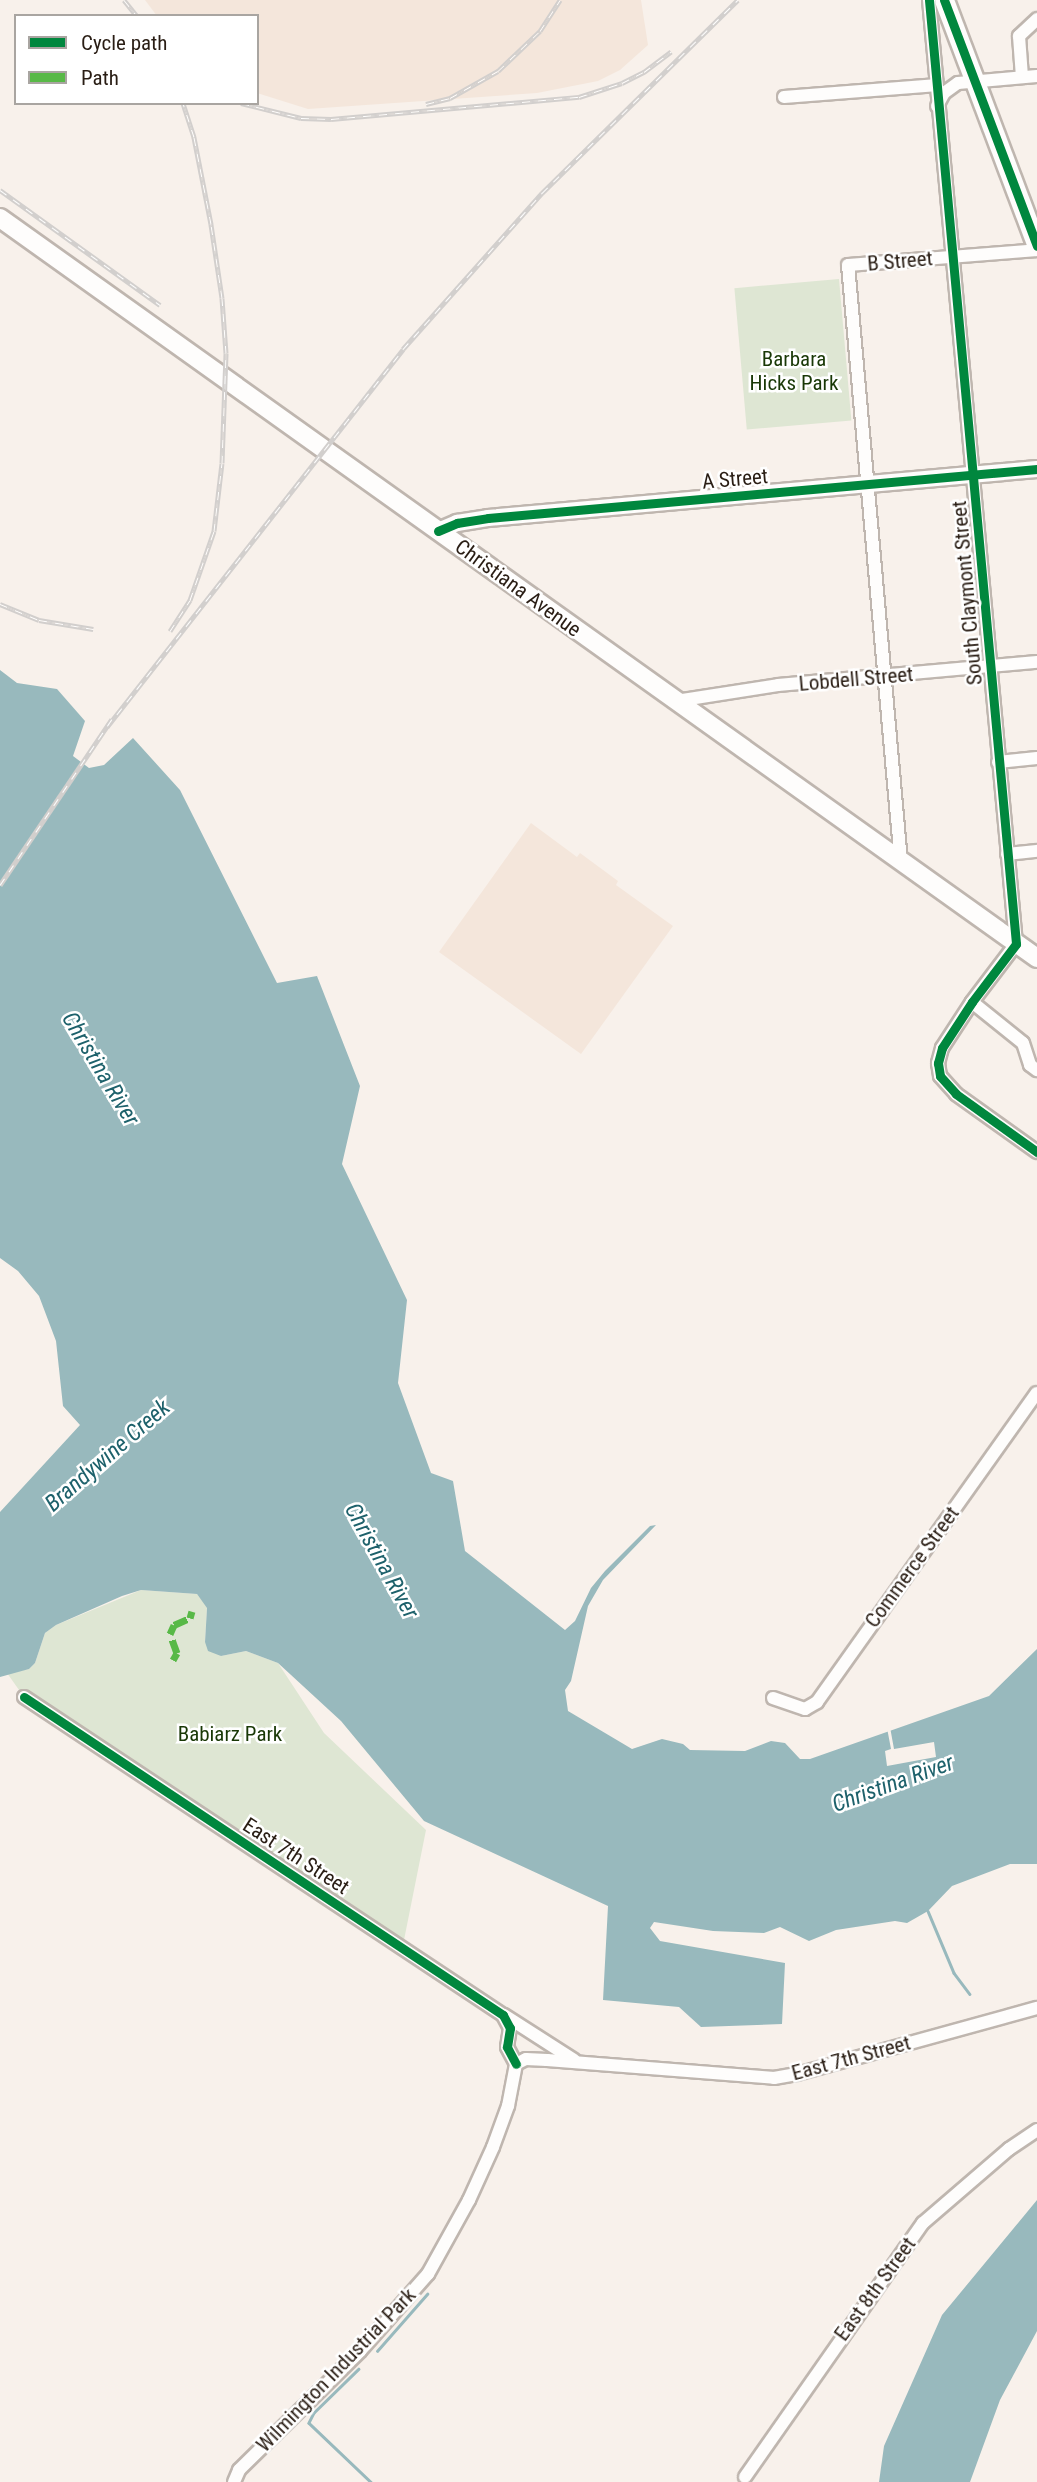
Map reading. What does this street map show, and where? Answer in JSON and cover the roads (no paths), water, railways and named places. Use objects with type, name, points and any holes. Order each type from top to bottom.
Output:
[{"type":"main road","points":[[944,0],[1037,248]]},
{"type":"main road","name":"Christiana Avenue","points":[[0,218],[1037,958]]},
{"type":"street","name":"South Claymont Street","points":[[929,0],[1016,944]]},
{"type":"street","points":[[1022,77],[1019,36],[1037,19]]},
{"type":"street","points":[[937,106],[944,93],[953,85],[1037,76]]},
{"type":"street","points":[[784,97],[935,85]]},
{"type":"street","name":"B Street","points":[[867,485],[848,265],[1037,248]]},
{"type":"street","name":"A Street","points":[[438,531],[457,523],[488,518],[1037,470]]},
{"type":"street","points":[[867,485],[901,862]]},
{"type":"street","name":"Lobdell Street","points":[[676,701],[742,690],[1037,662]]},
{"type":"street","points":[[998,762],[1037,758]]},
{"type":"street","points":[[1007,854],[1037,851]]},
{"type":"street","points":[[1016,944],[972,1002],[939,1053],[940,1076],[956,1094],[1037,1152]]},
{"type":"street","points":[[972,1002],[1023,1044],[1030,1065],[1037,1070]]},
{"type":"street","name":"Commerce Street","points":[[773,1698],[805,1709],[817,1702],[1037,1393]]},
{"type":"street","name":"East 7th Street","points":[[24,1697],[578,2062]]},
{"type":"street","name":"East 7th Street","points":[[516,2064],[526,2059],[782,2077],[1037,2008]]},
{"type":"street","points":[[503,2015],[510,2028],[508,2047],[516,2064]]},
{"type":"street","name":"Wilmington Industrial Park","points":[[234,2482],[239,2470],[360,2351],[428,2274],[469,2200],[497,2136],[508,2106],[516,2064]]},
{"type":"street","name":"East 8th Street","points":[[744,2477],[923,2223],[1009,2149],[1037,2130]]},
{"type":"water","points":[[0,670],[17,683],[57,689],[85,721],[73,756],[89,768],[104,765],[133,738],[180,790],[277,983],[317,976],[360,1086],[342,1164],[407,1300],[398,1383],[431,1473],[453,1481],[465,1551],[565,1630],[575,1621],[591,1588],[605,1571],[650,1526],[656,1525],[603,1580],[588,1606],[571,1681],[565,1690],[568,1711],[632,1749],[662,1739],[683,1744],[690,1750],[745,1751],[771,1741],[785,1743],[800,1759],[810,1759],[989,1696],[1037,1649],[1037,1864],[1010,1864],[952,1886],[928,1911],[907,1923],[895,1921],[836,1930],[809,1941],[780,1927],[764,1933],[713,1931],[654,1922],[650,1928],[660,1941],[785,1963],[782,2024],[701,2027],[679,2007],[603,2000],[608,1906],[424,1821],[341,1721],[278,1663],[246,1651],[221,1656],[208,1651],[205,1642],[207,1608],[197,1594],[141,1590],[122,1596],[56,1625],[45,1633],[35,1663],[29,1669],[0,1677],[0,1512],[80,1425],[63,1406],[56,1341],[39,1296],[18,1271],[0,1258]]},
{"type":"water","points":[[1037,2200],[1037,2331],[1000,2400],[970,2482],[879,2482],[884,2446],[942,2315]]},
{"type":"waterway","points":[[928,1911],[954,1973],[970,1994]]},
{"type":"waterway","points":[[377,2351],[427,2294]]},
{"type":"waterway","points":[[359,2369],[314,2413],[309,2423],[371,2482]]},
{"type":"railway","points":[[124,0],[135,14]]},
{"type":"railway","points":[[426,104],[450,98],[498,71],[540,31],[560,0]]},
{"type":"railway","points":[[107,727],[403,349],[542,193],[738,0]]},
{"type":"railway","points":[[249,105],[301,118],[331,119],[579,97],[622,83],[644,72],[671,52]]},
{"type":"railway","points":[[170,631],[190,600],[214,531],[222,463],[226,353],[222,298],[211,224],[194,137],[184,105]]},
{"type":"railway","points":[[0,190],[160,305]]},
{"type":"railway","points":[[0,604],[39,620],[93,629]]},
{"type":"railway","points":[[0,885],[112,719]]},
{"type":"park label","name":"Barbara Hicks Park","points":[[794,371]]},
{"type":"park label","name":"Babiarz Park","points":[[230,1734]]},
{"type":"water label","name":"Christina River","points":[[100,1069]]},
{"type":"water label","name":"Brandywine Creek","points":[[108,1456]]},
{"type":"water label","name":"Christina River","points":[[381,1561]]},
{"type":"water label","name":"Christina River","points":[[893,1784]]}]
